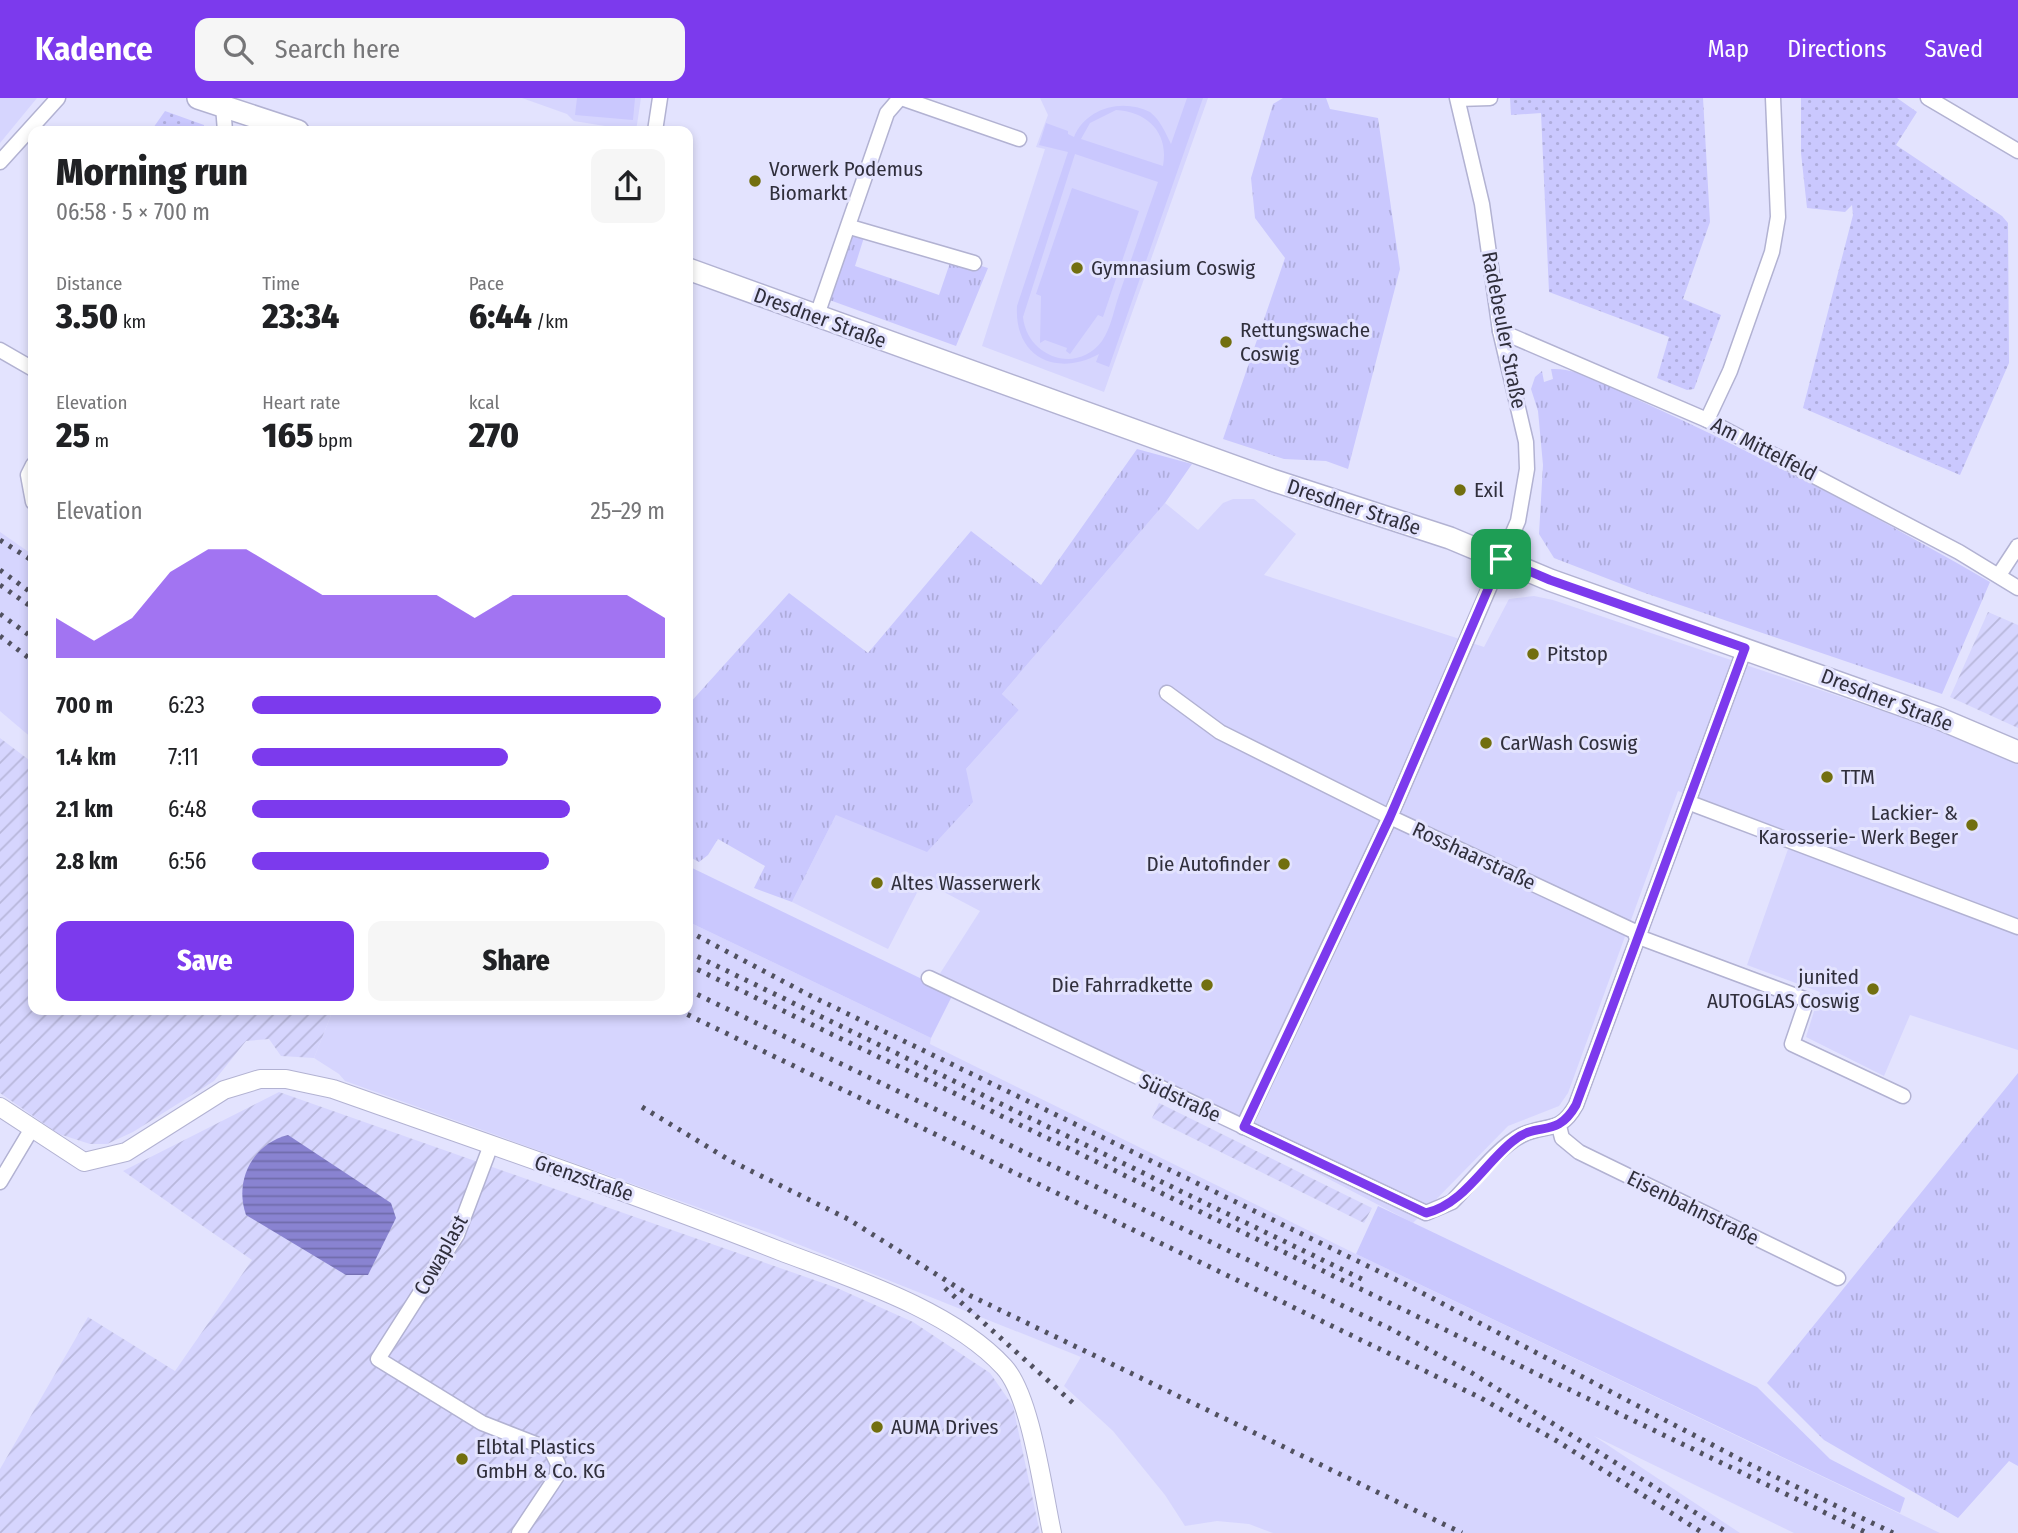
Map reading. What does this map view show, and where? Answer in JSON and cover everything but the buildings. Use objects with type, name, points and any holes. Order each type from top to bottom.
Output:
[{"type":"main road","points":[[198,98],[224,102],[285,126]]},
{"type":"main road","name":"Dresdner Straße","points":[[693,271],[816,318],[1501,559],[1550,580],[1938,718],[2018,752]]},
{"type":"street","points":[[33,126],[58,98]]},
{"type":"street","points":[[656,126],[660,98]]},
{"type":"street","points":[[816,318],[850,227],[887,113],[901,98],[1019,139]]},
{"type":"street","points":[[1457,99],[1490,98]]},
{"type":"street","points":[[1707,420],[1733,362],[1772,252],[1778,217],[1773,98]]},
{"type":"street","points":[[1928,98],[2018,151]]},
{"type":"street","name":"Radebeuler Straße","points":[[1244,1127],[1390,817],[1518,520],[1527,469],[1527,442],[1500,331],[1482,204],[1457,99]]},
{"type":"street","points":[[224,102],[225,126]]},
{"type":"street","points":[[0,162],[28,131]]},
{"type":"street","points":[[850,227],[974,263]]},
{"type":"street","name":"Am Mittelfeld","points":[[1500,331],[1707,420],[1999,575],[2018,588]]},
{"type":"street","points":[[0,350],[28,366]]},
{"type":"street","points":[[1999,575],[2018,546]]},
{"type":"street","points":[[1559,1126],[1576,1105],[1637,935],[1690,803],[1745,648]]},
{"type":"street","name":"Rosshaarstraße","points":[[1167,693],[1220,732],[1390,817],[1637,935],[1807,1000],[1792,1044],[1903,1096]]},
{"type":"street","points":[[1690,803],[2018,928]]},
{"type":"street","name":"Südstraße","points":[[929,978],[1426,1213],[1452,1202],[1515,1139],[1559,1126]]},
{"type":"street","name":"Grenzstraße","points":[[0,1107],[31,1130],[84,1162],[112,1157],[139,1144],[225,1090],[260,1079],[286,1079],[333,1089],[620,1190],[875,1287],[939,1319],[1005,1368],[1019,1391],[1052,1533]]},
{"type":"street","name":"Eisenbahnstraße","points":[[1559,1126],[1562,1138],[1579,1152],[1838,1278]]},
{"type":"street","points":[[0,1182],[31,1130]]},
{"type":"street","name":"Cowaplast","points":[[491,1145],[457,1235],[377,1359],[482,1423],[551,1450],[558,1464],[557,1476],[519,1533]]},
{"type":"shaded area","points":[[0,98],[37,98],[0,143]]},
{"type":"shaded area","points":[[522,98],[641,98],[637,126],[605,126],[574,121],[567,114]]},
{"type":"shaded area","name":"Gymnasium Coswig","points":[[1040,98],[1208,98],[1104,392],[982,346],[1045,149],[1036,147],[1048,115]]},
{"type":"shaded area","points":[[1233,499],[1254,499],[1296,534],[1264,575],[1484,647],[1509,599],[1534,596],[1553,600],[1933,728],[2018,763],[2018,1050],[1910,1015],[1884,1076],[1806,1037],[1820,992],[1747,965],[1793,835],[1678,791],[1568,1093],[1559,1106],[1508,1126],[1413,1223],[939,975],[980,911],[923,881],[888,949],[792,902],[836,815],[966,769],[1019,710],[1002,694],[1165,503],[1198,530],[1223,503]]},
{"type":"shaded area","points":[[0,532],[28,552],[28,735],[0,711]]},
{"type":"shaded area","points":[[1988,612],[2018,625],[2018,728],[1950,697]]},
{"type":"shaded area","points":[[0,738],[28,759],[28,1015],[331,1015],[314,1058],[281,1056],[269,1039],[246,1041],[214,1081],[133,1132],[107,1144],[90,1144],[59,1134],[0,1093]]},
{"type":"shaded area","points":[[693,924],[931,1038],[930,1044],[1356,1254],[1940,1533],[1794,1533],[1594,1436],[1740,1533],[1273,1533],[1249,1524],[1217,1521],[1185,1526],[1165,1495],[1113,1431],[1064,1386],[1081,1357],[775,1235],[345,1081],[314,1058],[331,1015],[693,1015]]},
{"type":"shaded area","points":[[279,1092],[837,1288],[913,1322],[990,1373],[1013,1406],[1040,1533],[0,1533],[0,1469],[88,1317],[175,1371],[252,1260],[123,1171]]},
{"type":"shaded area","points":[[1159,1103],[1372,1208],[1364,1223],[1152,1118]]},
{"type":"shaded area","points":[[288,1135],[391,1203],[396,1218],[368,1275],[346,1275],[246,1215],[242,1189],[249,1166],[265,1147]]},
{"type":"green space","points":[[577,98],[635,98],[633,120],[575,115]]},
{"type":"green space","points":[[1187,98],[1203,98],[1109,367],[1096,362],[1099,354],[1068,364],[1041,358],[1023,339],[1018,324],[1017,306],[1068,152],[1039,145],[1046,123],[1068,131],[1068,134],[1074,137],[1087,119],[1096,113],[1106,108],[1128,106],[1150,112],[1160,123],[1171,144]],"holes":[[[1116,110],[1138,115],[1154,126],[1163,144],[1163,166],[1081,139],[1090,123]],[[1075,154],[1158,182],[1105,336],[1092,351],[1067,359],[1043,351],[1027,331],[1023,317]]]},
{"type":"green space","points":[[1283,98],[1326,98],[1330,109],[1378,118],[1400,269],[1348,469],[1326,461],[1284,459],[1223,439],[1285,258],[1255,218],[1251,178],[1273,104]]},
{"type":"green space","points":[[1510,98],[1703,98],[1710,222],[1683,299],[1721,315],[1694,389],[1687,390],[1657,378],[1669,337],[1549,292],[1541,113],[1511,115]]},
{"type":"green space","points":[[1801,98],[1897,98],[1917,112],[1896,145],[2002,216],[2008,223],[2009,363],[1960,475],[1803,408],[1853,215],[1852,205],[1845,212],[1807,208],[1801,153]]},
{"type":"green space","points":[[165,111],[204,125],[204,126],[154,126]]},
{"type":"green space","points":[[1072,188],[1139,211],[1103,317],[1098,315],[1070,354],[1066,351],[1067,348],[1045,340],[1040,343],[1041,296],[1036,294]]},
{"type":"green space","points":[[850,227],[866,231],[855,266],[939,295],[952,257],[988,268],[956,346],[824,298]]},
{"type":"green space","points":[[1551,369],[1575,372],[1599,381],[1733,445],[1863,511],[1990,582],[1942,694],[1642,592],[1554,558],[1539,534],[1543,465],[1538,411],[1531,389],[1535,377],[1542,371],[1544,382],[1553,379]]},
{"type":"green space","points":[[1137,449],[1192,464],[1165,503],[1002,694],[1019,710],[966,769],[973,802],[927,852],[836,815],[792,902],[754,888],[765,866],[718,839],[708,855],[699,862],[693,859],[693,699],[789,593],[868,653],[971,531],[1041,585]]},
{"type":"green space","points":[[693,868],[953,994],[931,1038],[693,924]]},
{"type":"green space","points":[[2018,1073],[2018,1466],[2009,1461],[1958,1518],[1824,1440],[1767,1383]]},
{"type":"green space","points":[[1378,1206],[1757,1387],[1830,1459],[1905,1498],[1900,1513],[1356,1254]]},
{"type":"railway","points":[[0,540],[28,558]]},
{"type":"railway","points":[[0,570],[28,590]]},
{"type":"railway","points":[[0,585],[28,605]]},
{"type":"railway","points":[[0,614],[28,634]]},
{"type":"railway","points":[[0,636],[28,657]]},
{"type":"railway","points":[[693,934],[809,995],[1405,1284],[1749,1464],[1893,1533]]},
{"type":"railway","points":[[693,954],[1368,1282]]},
{"type":"railway","points":[[693,967],[1867,1533]]},
{"type":"railway","points":[[693,992],[1389,1328],[1472,1373],[1728,1533]]},
{"type":"railway","points":[[688,1015],[1479,1397],[1557,1441],[1703,1533]]},
{"type":"railway","points":[[642,1107],[731,1161],[848,1219],[971,1296],[1462,1533]]},
{"type":"railway","points":[[945,1288],[1073,1403]]},
{"type":"place","name":"Vorwerk Podemus Biomarkt","points":[[755,181]]},
{"type":"place","name":"Gymnasium Coswig","points":[[1077,268]]},
{"type":"place","name":"Rettungswache Coswig","points":[[1226,342]]},
{"type":"place","name":"Exil","points":[[1460,490]]},
{"type":"place","name":"Pitstop","points":[[1533,654]]},
{"type":"place","name":"CarWash Coswig","points":[[1486,743]]},
{"type":"place","name":"TTM","points":[[1827,777]]},
{"type":"place","name":"Lackier- & Karosserie- Werk Beger","points":[[1972,825]]},
{"type":"place","name":"Die Autofinder","points":[[1284,864]]},
{"type":"place","name":"Altes Wasserwerk","points":[[877,883]]},
{"type":"place","name":"Die Fahrradkette","points":[[1207,985]]},
{"type":"place","name":"junited AUTOGLAS Coswig","points":[[1873,989]]},
{"type":"place","name":"AUMA Drives","points":[[877,1427]]},
{"type":"place","name":"Elbtal Plastics GmbH & Co. KG","points":[[462,1459]]},
{"type":"route","points":[[1501,559],[1550,580],[1745,648],[1690,803],[1638,933],[1576,1105],[1559,1126],[1526,1133],[1515,1139],[1452,1202],[1440,1210],[1426,1213],[1244,1127],[1390,817],[1501,559]]}]
